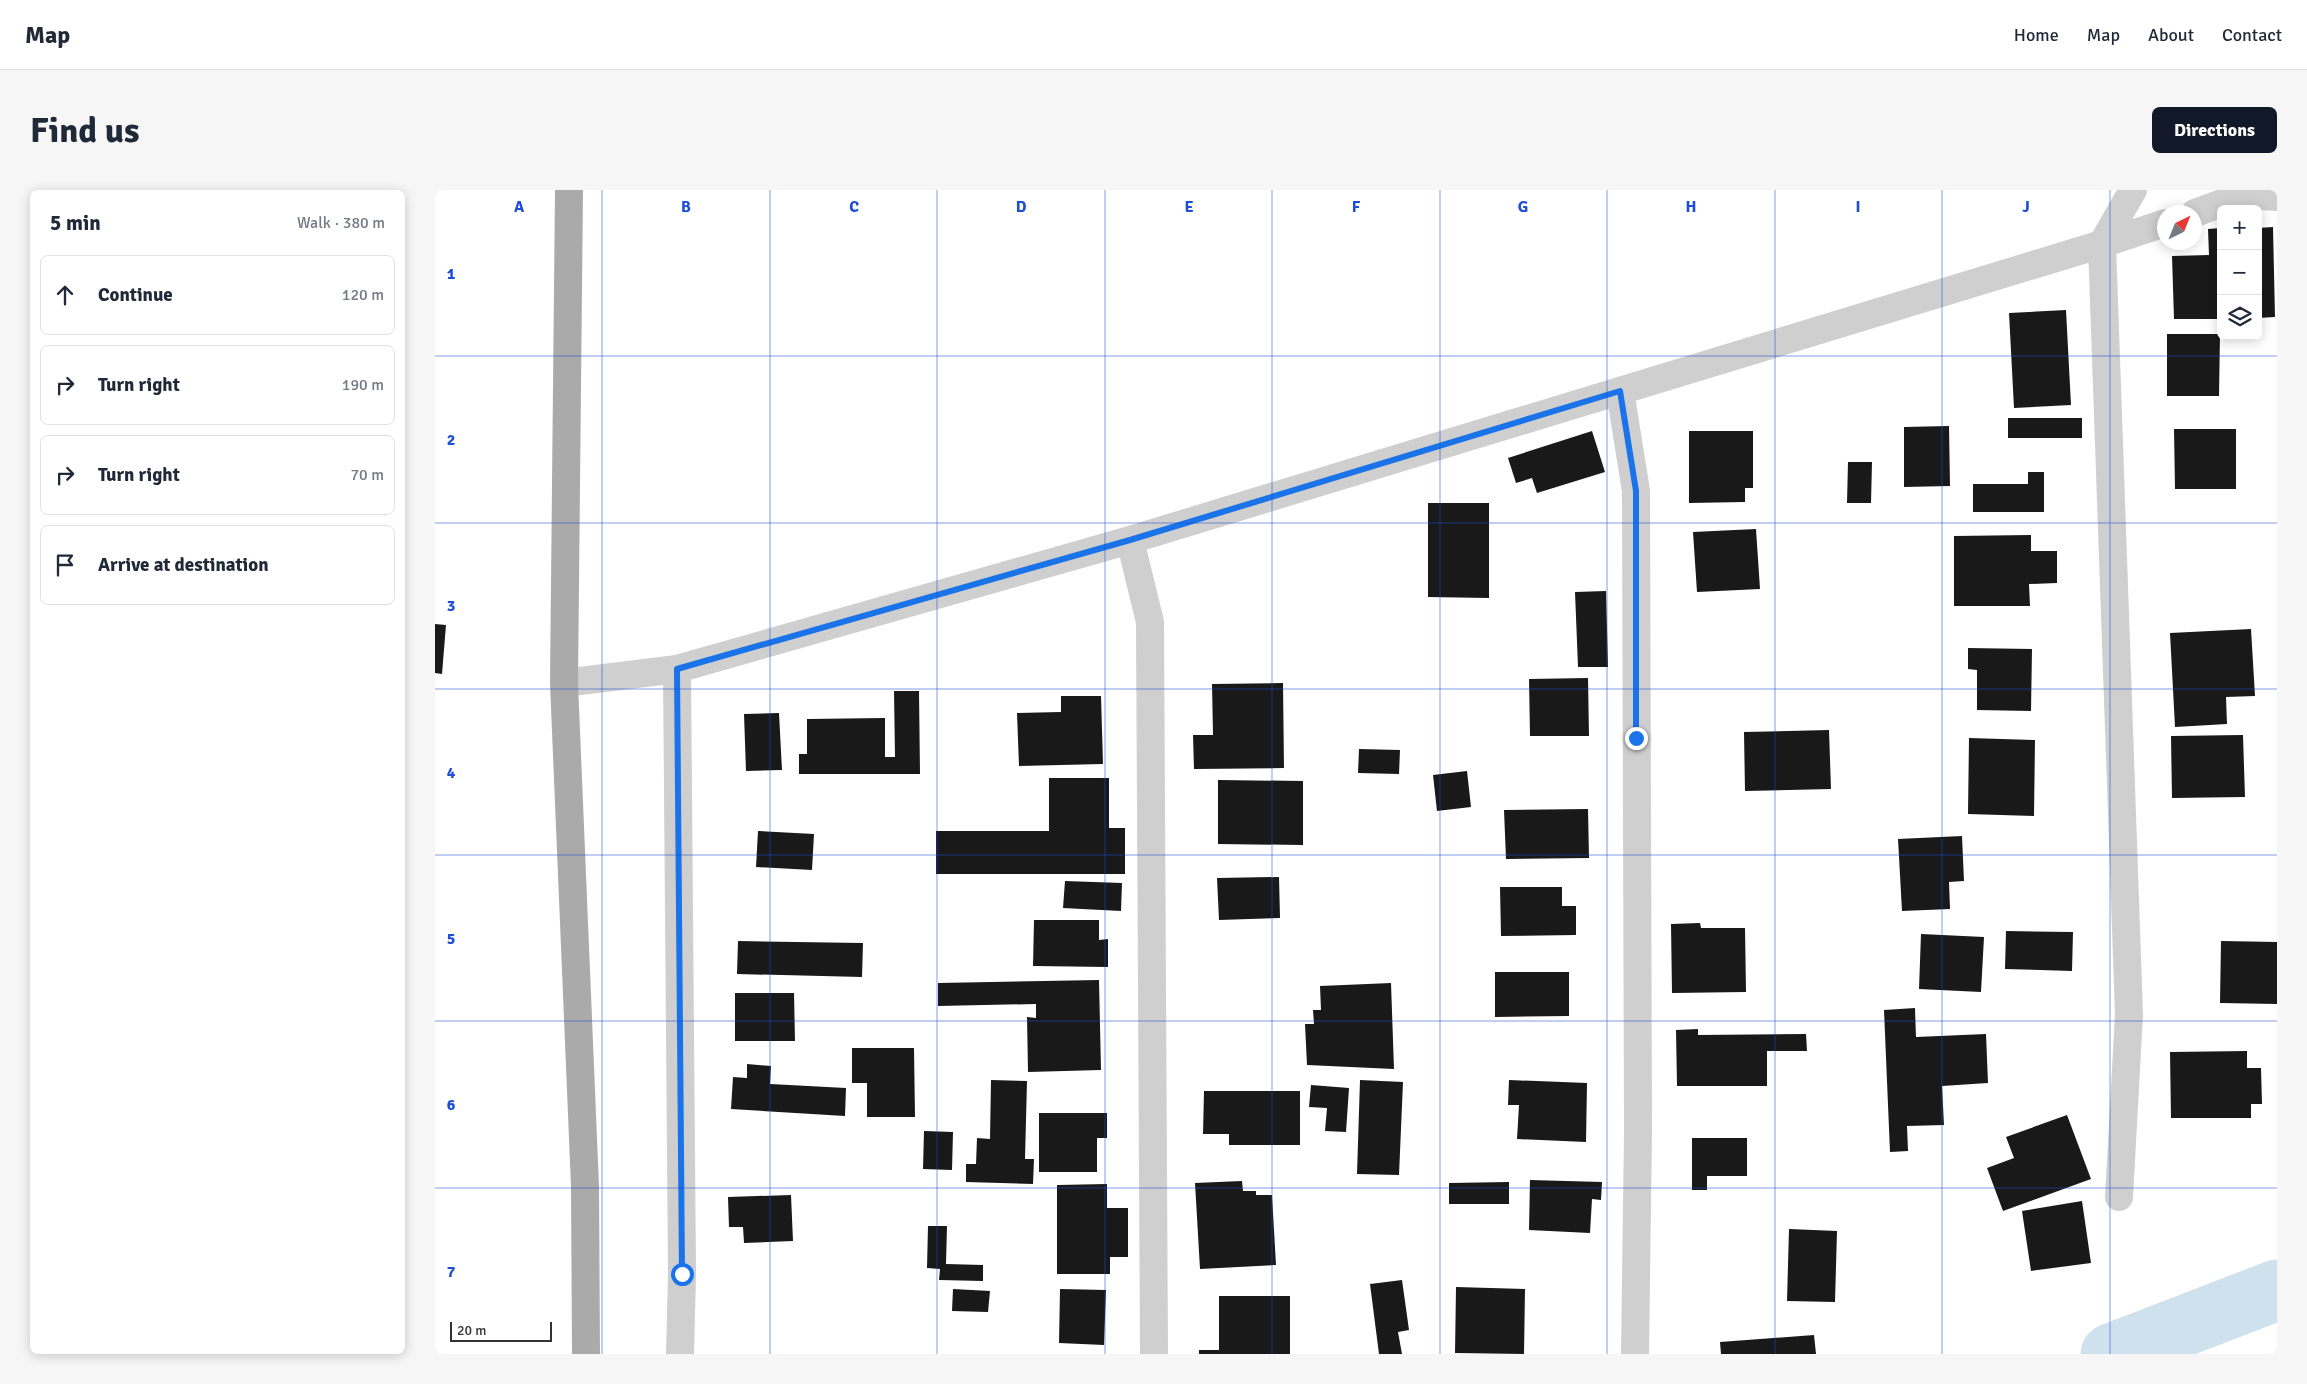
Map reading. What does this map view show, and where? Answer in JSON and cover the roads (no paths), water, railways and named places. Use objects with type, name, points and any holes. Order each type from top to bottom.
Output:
[{"type":"main road","points":[[569,190],[564,683],[585,1186],[586,1354]]},
{"type":"street","points":[[2119,1197],[2129,1014],[2102,244],[2133,190]]},
{"type":"street","points":[[2202,209],[2248,193],[2277,197]]},
{"type":"street","points":[[564,683],[677,669],[1130,540],[2157,226]]},
{"type":"street","points":[[1620,391],[1636,491],[1638,1132],[1635,1354]]},
{"type":"street","points":[[1130,540],[1150,622],[1154,1354]]},
{"type":"street","points":[[677,669],[682,1274],[680,1354]]},
{"type":"waterway","points":[[2111,1354],[2277,1290]]}]
